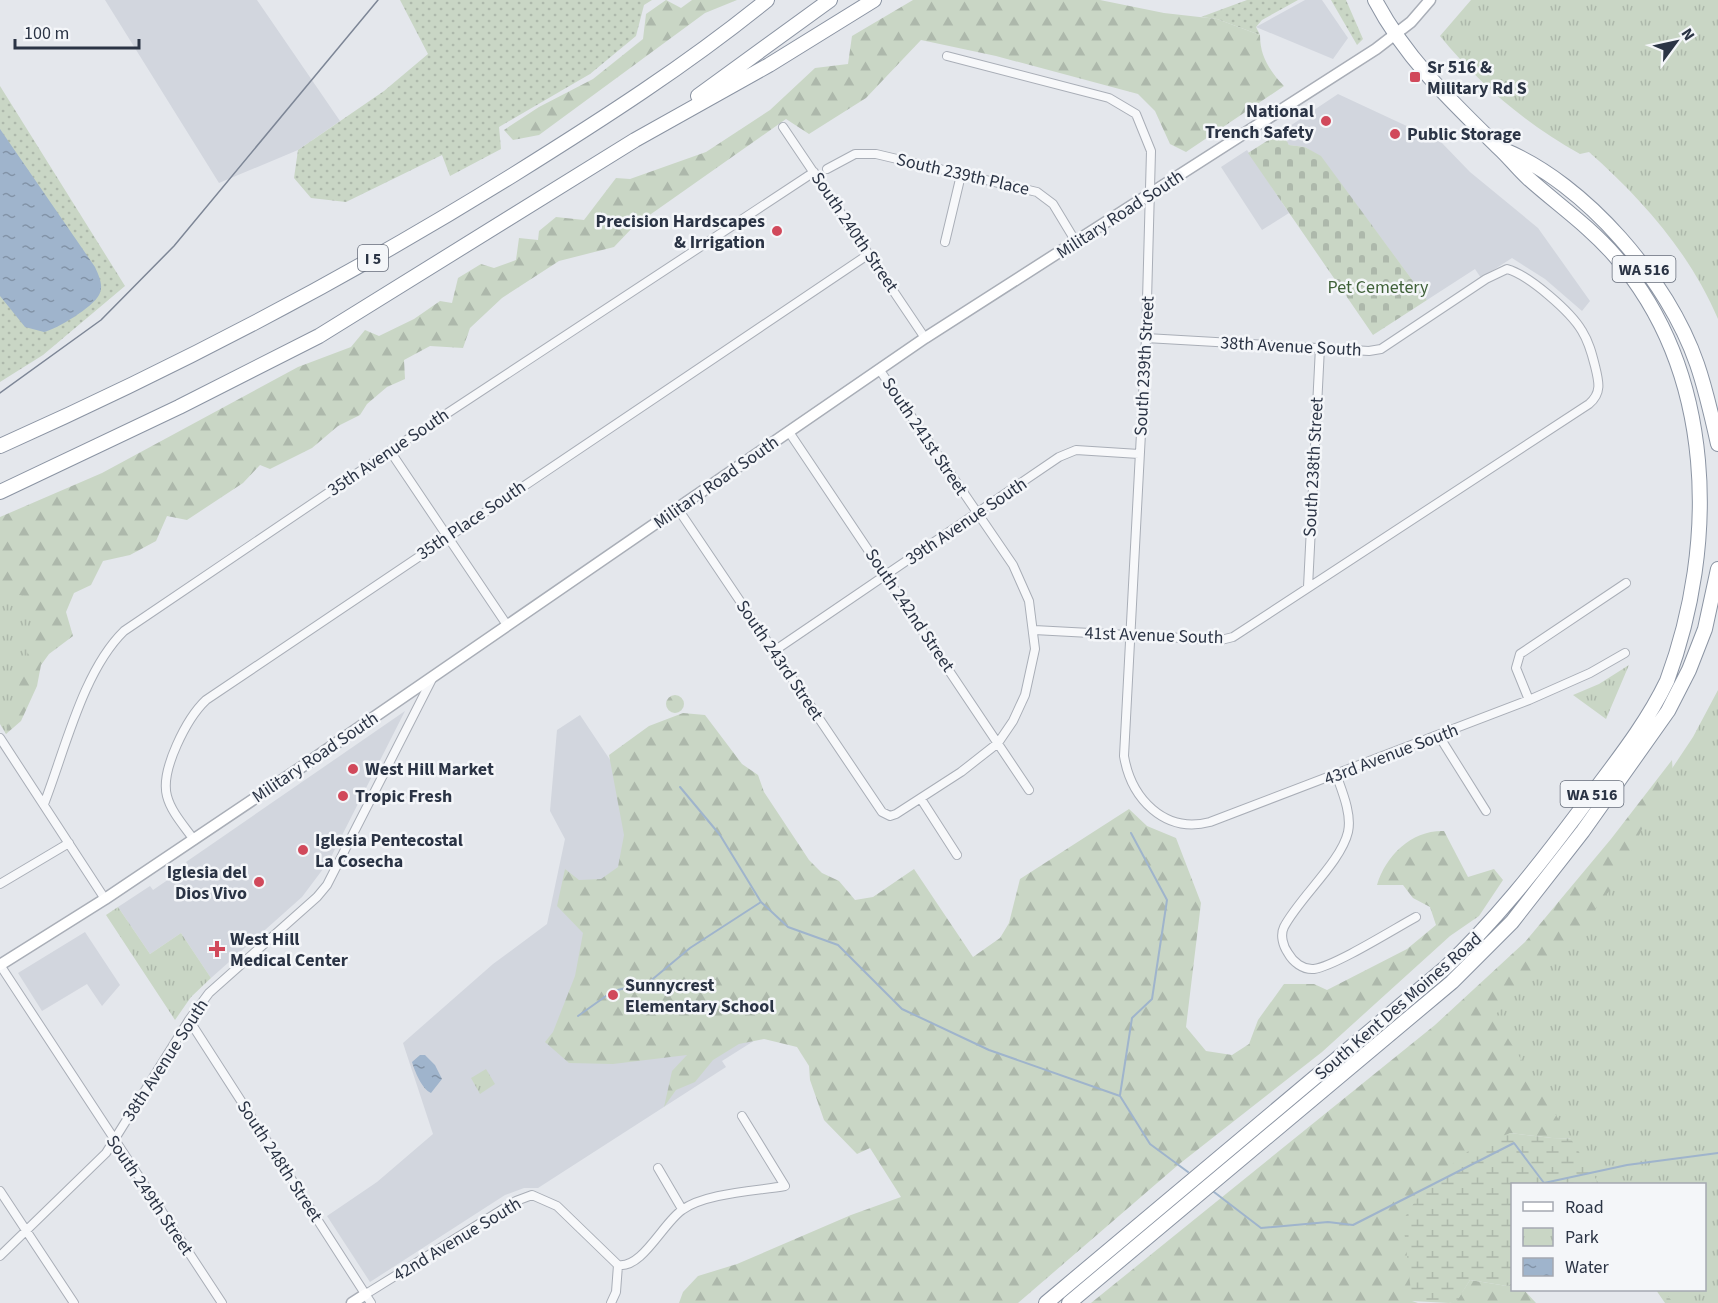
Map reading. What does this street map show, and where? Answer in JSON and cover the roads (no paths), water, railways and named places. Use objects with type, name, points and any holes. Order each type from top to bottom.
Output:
[{"type":"highway","points":[[726,33],[753,0]]},
{"type":"highway","name":"I 5","points":[[0,446],[172,365],[394,246],[586,130],[726,33],[767,0]]},
{"type":"highway","name":"I 5","points":[[0,492],[169,412],[319,336],[635,140],[830,0]]},
{"type":"highway","points":[[635,140],[769,65],[874,0]]},
{"type":"highway","name":"South Kent Des Moines Road","points":[[1046,1303],[1344,1054],[1475,940],[1529,879],[1629,744],[1659,696],[1681,650],[1701,582],[1708,508],[1700,433],[1685,376],[1652,308],[1616,257],[1576,217],[1527,177],[1440,91],[1394,36],[1375,0]]},
{"type":"highway","name":"South Kent Des Moines Road","points":[[1499,148],[1531,161],[1566,188],[1600,218],[1631,252],[1673,312],[1693,355],[1718,444]]},
{"type":"highway","name":"South Kent Des Moines Road","points":[[1069,1303],[1452,982],[1512,922],[1583,831],[1668,711],[1689,670],[1705,629],[1718,569]]},
{"type":"main road","name":"Military Road South","points":[[0,965],[194,840],[925,338],[1394,36],[1416,18],[1430,0]]},
{"type":"main road","name":"42nd Avenue South","points":[[352,1303],[368,1299]]},
{"type":"street","name":"South 239th Street","points":[[947,56],[1109,98],[1136,114],[1151,152],[1146,338],[1124,756],[1133,786],[1152,811]]},
{"type":"street","name":"South 240th Street","points":[[783,128],[925,338]]},
{"type":"street","name":"South 239th Place","points":[[827,169],[843,159],[865,153],[1043,194],[1059,212],[1076,242]]},
{"type":"street","name":"35th Avenue South","points":[[44,804],[92,676],[111,644],[124,631],[390,451],[814,172]]},
{"type":"street","points":[[945,242],[961,175]]},
{"type":"street","name":"35th Place South","points":[[194,840],[170,803],[166,788],[179,742],[195,711],[206,700],[869,254]]},
{"type":"street","name":"38th Avenue South","points":[[1146,338],[1369,351],[1381,349],[1507,269],[1519,274],[1579,326],[1587,340],[1599,388]]},
{"type":"street","name":"South 238th Street","points":[[1308,587],[1320,347]]},
{"type":"street","name":"South 241st Street","points":[[879,369],[1018,576],[1029,601],[1034,630]]},
{"type":"street","name":"41st Avenue South","points":[[1034,630],[1226,640],[1260,621],[1308,587],[1589,404],[1599,388]]},
{"type":"street","name":"South 242nd Street","points":[[789,432],[1029,790]]},
{"type":"street","name":"39th Avenue South","points":[[774,651],[1067,452],[1087,450],[1139,454]]},
{"type":"street","points":[[390,451],[507,625]]},
{"type":"street","name":"South 243rd Street","points":[[678,509],[882,812],[893,816],[921,799]]},
{"type":"street","points":[[1529,700],[1516,668],[1520,654],[1626,583]]},
{"type":"street","points":[[957,855],[921,799],[998,743],[1013,721],[1030,682],[1035,649],[1034,630]]},
{"type":"street","name":"43rd Avenue South","points":[[1152,811],[1168,821],[1200,825],[1529,700],[1590,673],[1625,653]]},
{"type":"street","name":"38th Avenue South","points":[[0,1257],[106,1153],[189,1020],[209,993],[317,897],[327,885],[434,676]]},
{"type":"street","points":[[1439,736],[1486,810]]},
{"type":"street","points":[[0,738],[105,899]]},
{"type":"street","points":[[1336,774],[1346,805],[1348,835],[1284,927],[1284,946],[1288,955],[1297,965],[1313,969],[1330,963],[1416,917]]},
{"type":"street","points":[[0,884],[69,843]]},
{"type":"street","name":"South 249th Street","points":[[0,965],[113,1141],[222,1303]]},
{"type":"street","name":"South 248th Street","points":[[189,1020],[368,1299]]},
{"type":"street","points":[[611,1303],[616,1292],[618,1265],[625,1266],[638,1258],[682,1209],[718,1197],[785,1186],[742,1116]]},
{"type":"street","points":[[658,1168],[682,1209]]},
{"type":"street","points":[[0,1191],[74,1303]]},
{"type":"street","name":"42nd Avenue South","points":[[368,1299],[516,1201],[532,1196],[557,1206],[618,1265]]},
{"type":"water","points":[[0,129],[95,267],[100,281],[99,295],[90,305],[66,322],[44,332],[25,327],[0,296]]},
{"type":"water","points":[[420,1055],[425,1055],[435,1065],[442,1079],[431,1093],[422,1084],[412,1062]]},
{"type":"waterway","points":[[680,787],[720,835],[761,902],[788,927],[838,945],[902,1009],[989,1050],[1120,1096],[1150,1144],[1188,1172]]},
{"type":"waterway","points":[[1120,1095],[1132,1018],[1152,999],[1167,900],[1131,833]]},
{"type":"waterway","points":[[578,1016],[613,991],[648,983],[690,948],[761,902]]},
{"type":"waterway","points":[[1214,1192],[1261,1228],[1328,1222],[1353,1225],[1514,1143],[1544,1183],[1627,1165],[1718,1153]]},
{"type":"tram line","points":[[0,393],[101,320],[174,246],[378,0]]},
{"type":"place","name":"Sr 516 & Military Rd S","points":[[1415,77]]},
{"type":"place","name":"National Trench Safety","points":[[1326,121]]},
{"type":"place","name":"Public Storage","points":[[1395,134]]},
{"type":"place","name":"Precision Hardscapes & Irrigation","points":[[777,231]]},
{"type":"place","name":"West Hill Market","points":[[353,769]]},
{"type":"place","name":"Tropic Fresh","points":[[343,796]]},
{"type":"place","name":"Iglesia Pentecostal La Cosecha","points":[[303,850]]},
{"type":"place","name":"Iglesia del Dios Vivo","points":[[259,882]]},
{"type":"place","name":"West Hill Medical Center","points":[[217,949]]},
{"type":"place","name":"Sunnycrest Elementary School","points":[[613,995]]},
{"type":"park label","name":"Pet Cemetery","points":[[1378,287]]}]
